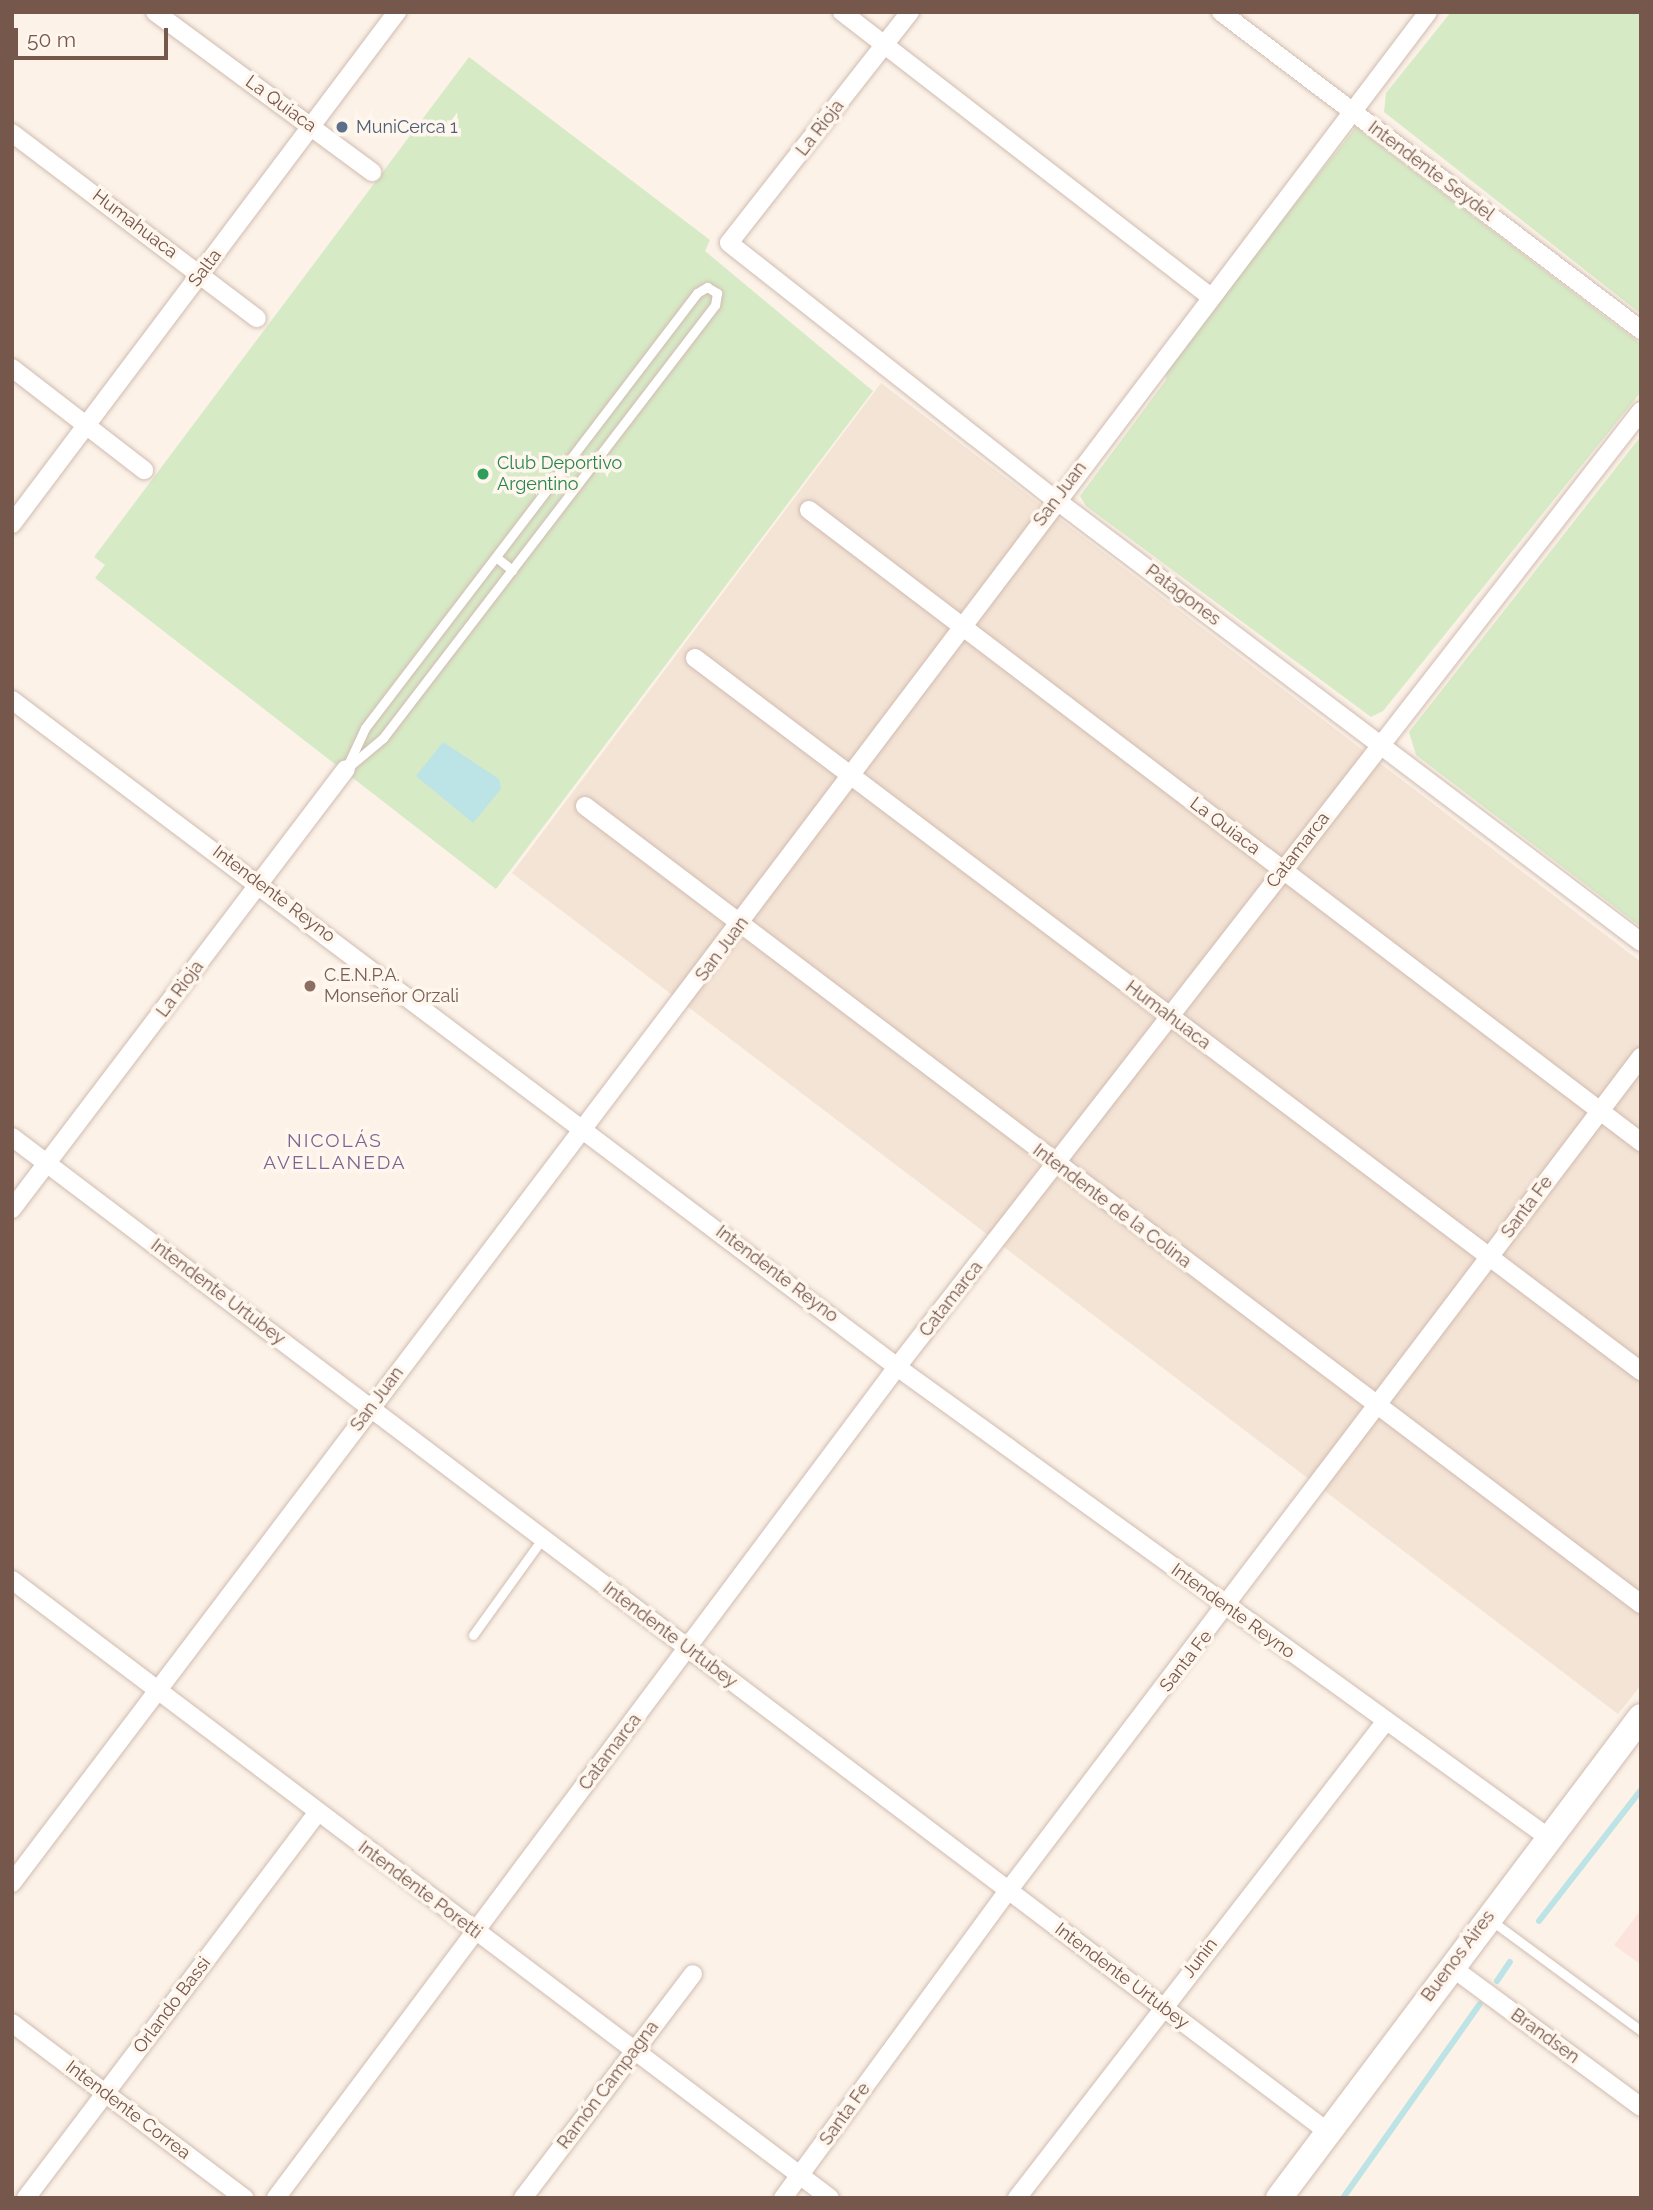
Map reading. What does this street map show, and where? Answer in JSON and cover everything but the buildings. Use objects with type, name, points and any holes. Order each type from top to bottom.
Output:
[{"type":"main road","name":"Buenos Aires","points":[[1279,2198],[1450,1966],[1641,1717]]},
{"type":"street","name":"La Quiaca","points":[[155,12],[372,172]]},
{"type":"street","name":"Salta","points":[[12,524],[397,12]]},
{"type":"street","points":[[842,12],[1208,295]]},
{"type":"street","name":"La Rioja","points":[[729,243],[910,12]]},
{"type":"street","name":"Intendente Seydel","points":[[1221,12],[1641,330]]},
{"type":"street","name":"San Juan","points":[[12,1883],[370,1407],[741,925],[959,626],[1208,295],[1428,12]]},
{"type":"street","name":"Humahuaca","points":[[12,133],[201,273],[257,318]]},
{"type":"street","name":"Patagones","points":[[729,243],[1056,500],[1641,942]]},
{"type":"street","points":[[12,368],[144,470]]},
{"type":"street","name":"Catamarca","points":[[276,2198],[897,1367],[1641,411]]},
{"type":"street","name":"La Quiaca","points":[[809,510],[1641,1142]]},
{"type":"street","name":"Humahuaca","points":[[695,658],[1641,1371]]},
{"type":"street","name":"Intendente Reyno","points":[[12,700],[261,883],[897,1367],[1227,1608],[1549,1838]]},
{"type":"street","name":"La Rioja","points":[[12,1209],[346,769]]},
{"type":"street","name":"Intendente de la Colina","points":[[585,806],[1055,1164],[1641,1604]]},
{"type":"street","name":"Santa Fe","points":[[783,2198],[1008,1891],[1227,1608],[1641,1057]]},
{"type":"street","name":"Intendente Urtubey","points":[[12,1137],[1328,2132]]},
{"type":"street","name":"Intendente Poretti","points":[[12,1580],[317,1813],[636,2048],[830,2198]]},
{"type":"street","name":"Junin","points":[[1017,2198],[1386,1721]]},
{"type":"street","name":"Orlando Bassi","points":[[26,2198],[317,1813]]},
{"type":"street","name":"Brandsen","points":[[1450,1966],[1641,2107]]},
{"type":"street","name":"Ramón Campagna","points":[[523,2198],[693,1974]]},
{"type":"street","name":"Intendente Correa","points":[[12,2023],[244,2198]]},
{"type":"lane","points":[[714,288],[715,305],[383,738],[346,769],[365,728],[697,293],[714,288]]},
{"type":"lane","points":[[496,557],[512,570]]},
{"type":"lane","points":[[473,1634],[542,1539]]},
{"type":"lane","points":[[1488,1917],[1641,2031]]},
{"type":"shaded area","points":[[881,383],[1641,962],[1641,1685],[1618,1714],[512,873]]},
{"type":"shaded area","points":[[1641,1910],[1641,1965],[1614,1945]]},
{"type":"green space","points":[[1451,12],[1641,12],[1641,314],[1384,112],[1386,93]]},
{"type":"green space","name":"Club Deportivo Argentino","points":[[469,57],[710,240],[705,251],[873,391],[496,889],[95,578],[105,565],[94,557]]},
{"type":"green space","points":[[1356,127],[1641,344],[1641,392],[1383,711],[1371,717],[1086,506],[1080,496],[1166,380],[1167,366]]},
{"type":"green space","points":[[1641,436],[1641,927],[1416,755],[1409,732]]},
{"type":"water","points":[[443,742],[499,779],[501,789],[473,823],[416,776]]},
{"type":"waterway","points":[[1539,1921],[1641,1790]]},
{"type":"waterway","points":[[1497,1981],[1510,1962]]},
{"type":"waterway","points":[[1343,2198],[1480,2004]]},
{"type":"place","name":"MuniCerca 1","points":[[342,127]]},
{"type":"place","name":"Club Deportivo Argentino","points":[[483,474]]},
{"type":"place","name":"C.E.N.P.A. Monseñor Orzali","points":[[310,986]]},
{"type":"district","name":"NICOLÁS AVELLANEDA","points":[[335,1152]]}]
